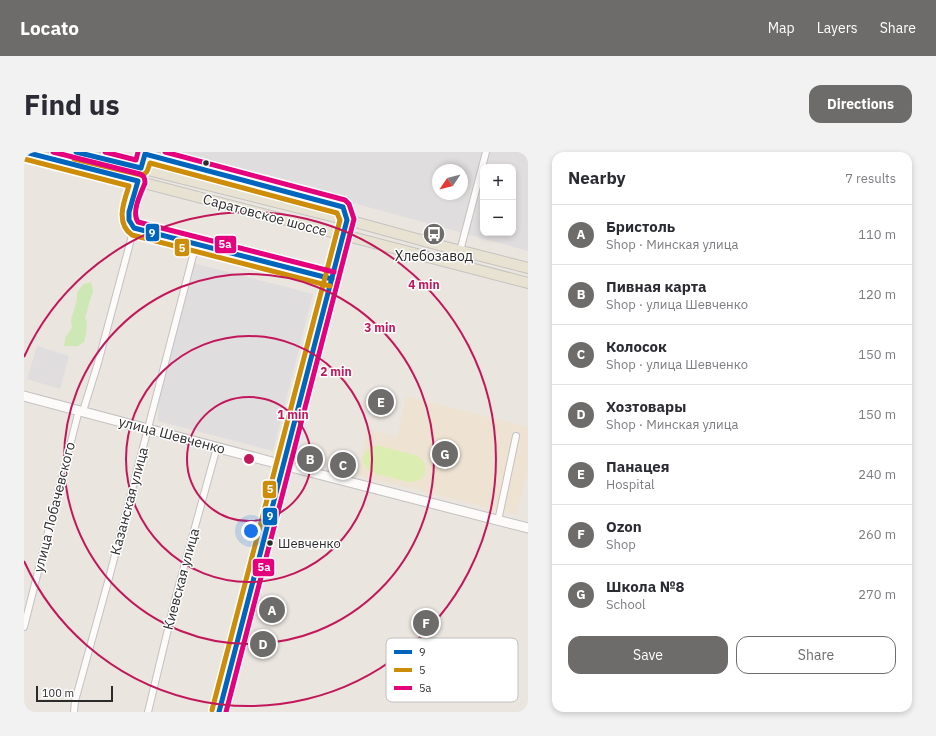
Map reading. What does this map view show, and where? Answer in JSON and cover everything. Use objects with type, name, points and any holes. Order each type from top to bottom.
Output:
[{"type":"main road","name":"Саратовское шоссе","points":[[25,152],[528,283]]},
{"type":"main road","name":"Саратовское шоссе","points":[[76,152],[347,220],[528,268]]},
{"type":"main road","points":[[219,712],[344,235],[347,220],[343,206],[145,153],[138,182],[128,212],[130,224],[134,228],[332,279]]},
{"type":"main road","name":"улица Шевченко","points":[[24,396],[528,528]]},
{"type":"street","points":[[460,251],[486,152]]},
{"type":"street","name":"улица Лобачевского","points":[[24,626],[81,411],[98,363],[134,228]]},
{"type":"street","name":"Казанская улица","points":[[74,712],[75,701],[109,578],[196,244]]},
{"type":"street","points":[[498,521],[516,436]]},
{"type":"street","name":"Киевская улица","points":[[148,712],[176,596],[216,447]]},
{"type":"shaded area","points":[[168,152],[528,152],[528,251]]},
{"type":"shaded area","points":[[193,263],[313,294],[273,451],[158,421],[158,403]]},
{"type":"shaded area","points":[[37,346],[69,356],[60,389],[27,379]]},
{"type":"shaded area","points":[[406,396],[528,427],[528,471],[516,515],[357,475],[368,429],[397,437]]},
{"type":"green space","points":[[91,282],[93,291],[85,318],[87,322],[84,342],[78,346],[64,346],[65,338],[72,328],[71,320],[77,299],[77,293],[84,284]]},
{"type":"green space","points":[[375,446],[415,455],[420,458],[425,467],[423,476],[420,479],[408,482],[373,473],[368,470],[365,467],[363,459],[364,455],[366,451]]},
{"type":"transit line","name":"9","points":[[25,152],[138,181],[129,212],[129,220],[134,228],[332,279]]},
{"type":"transit line","name":"5а","points":[[53,152],[140,174],[144,178],[145,183],[137,202],[136,218],[138,222],[334,272]]},
{"type":"transit line","name":"9","points":[[76,152],[141,168],[145,154],[343,207],[347,220],[219,712]]},
{"type":"transit line","name":"5а","points":[[105,152],[136,160],[138,152]]},
{"type":"transit line","name":"5а","points":[[165,152],[345,200],[349,204],[354,219],[226,712]]},
{"type":"transit line","name":"5","points":[[24,159],[129,186],[123,205],[122,218],[127,230],[132,235],[330,286]]},
{"type":"transit line","name":"5","points":[[74,159],[141,175],[146,172],[150,163],[337,213],[340,220],[212,710]]},
{"type":"place","name":"Хлебозавод","points":[[434,234]]},
{"type":"place","name":"Панацея","points":[[381,402]]},
{"type":"place","name":"Школа №8","points":[[445,454]]},
{"type":"place","name":"Пивная карта","points":[[310,459]]},
{"type":"place","name":"Колосок","points":[[343,465]]},
{"type":"place","name":"Шевченко","points":[[270,543]]},
{"type":"place","name":"Бристоль","points":[[272,610]]},
{"type":"place","name":"Ozon","points":[[426,623]]},
{"type":"place","name":"Хозтовары","points":[[263,644]]}]
